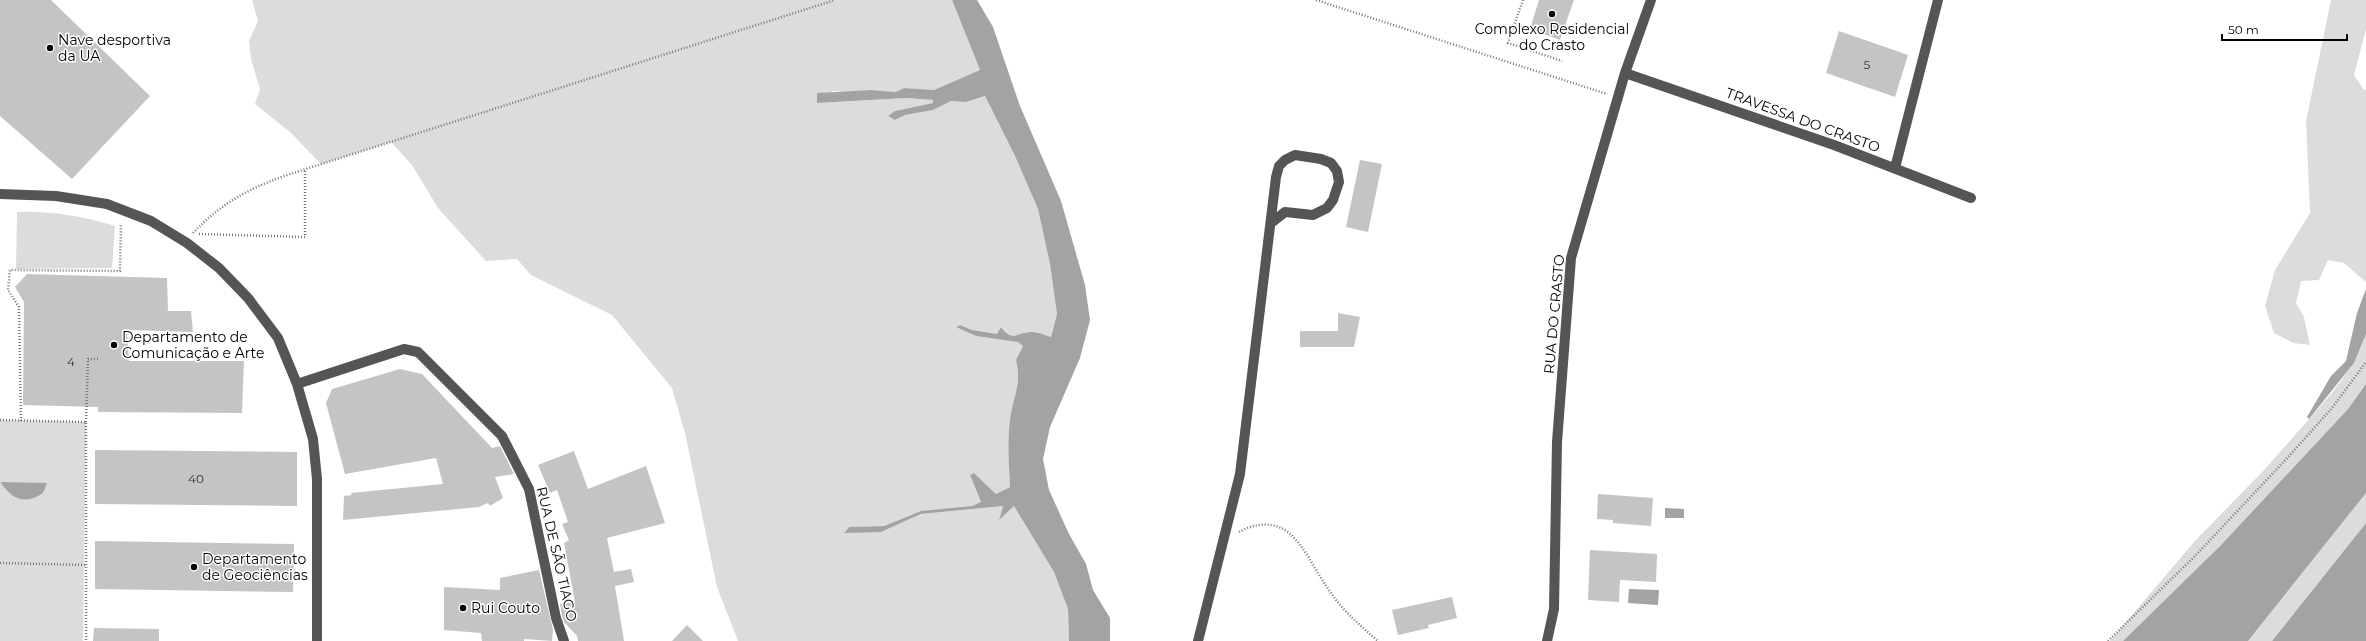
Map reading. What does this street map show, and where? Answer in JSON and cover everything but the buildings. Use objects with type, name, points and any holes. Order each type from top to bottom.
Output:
[{"type":"street","name":"RUA DO CRASTO","points":[[1547,641],[1554,609],[1557,442],[1571,258],[1625,73],[1651,0]]},
{"type":"street","points":[[1895,168],[1938,0]]},
{"type":"street","name":"TRAVESSA DO CRASTO","points":[[1625,73],[1834,144],[1971,198]]},
{"type":"street","points":[[1198,641],[1240,474],[1270,223],[1276,177],[1279,166],[1285,160],[1295,155],[1321,159],[1331,164],[1337,171],[1339,182],[1333,200],[1327,208],[1313,215],[1285,212],[1270,223]]},
{"type":"street","points":[[0,194],[56,196],[107,204],[151,221],[187,243],[219,268],[248,298],[278,338],[297,384],[313,439],[318,480],[318,641]]},
{"type":"street","name":"RUA DE SÃO TIAGO","points":[[297,384],[404,349],[418,352],[502,436],[529,489],[556,618],[564,641]]},
{"type":"path","points":[[187,243],[192,234],[211,215],[247,190],[305,169],[835,0]]},
{"type":"path","points":[[1316,0],[1618,97]]},
{"type":"path","points":[[1523,0],[1508,43],[1562,61]]},
{"type":"path","points":[[192,234],[305,237],[305,169]]},
{"type":"path","points":[[21,421],[19,307],[8,290],[10,270],[120,271],[121,209]]},
{"type":"path","points":[[86,641],[86,422],[88,359],[100,359]]},
{"type":"path","points":[[2108,641],[2195,556],[2290,454],[2332,408],[2366,362]]},
{"type":"path","points":[[0,420],[86,422]]},
{"type":"path","points":[[1223,541],[1254,525],[1277,526],[1289,533],[1331,594],[1354,621],[1378,641]]},
{"type":"path","points":[[0,563],[87,564]]},
{"type":"shaded area","points":[[252,0],[952,0],[980,70],[934,90],[904,88],[895,92],[871,90],[853,92],[833,91],[818,103],[906,98],[933,100],[933,103],[895,111],[888,116],[895,120],[905,115],[933,110],[951,101],[966,102],[985,96],[1015,156],[1038,209],[1050,264],[1057,314],[1051,337],[1032,332],[1012,336],[1005,332],[1001,327],[997,334],[972,330],[960,325],[956,327],[976,336],[1019,342],[1023,346],[1016,360],[1018,369],[1018,384],[1011,411],[1009,429],[1008,454],[1010,487],[996,494],[974,473],[970,475],[981,502],[972,506],[913,514],[884,526],[849,527],[844,532],[881,532],[921,514],[1003,506],[999,519],[1014,505],[1054,572],[1068,609],[1069,641],[738,641],[717,587],[685,433],[672,388],[612,315],[531,275],[517,259],[486,261],[438,208],[412,165],[391,142],[321,164],[290,132],[255,104],[260,89],[251,59],[249,41],[258,21]]},
{"type":"shaded area","points":[[952,0],[977,0],[993,27],[1020,106],[1061,201],[1085,285],[1090,320],[1080,358],[1050,427],[1043,459],[1049,490],[1069,534],[1086,564],[1093,590],[1110,618],[1110,641],[1069,641],[1068,609],[1054,572],[1014,506],[999,520],[1003,506],[921,514],[881,532],[844,533],[849,527],[884,526],[921,511],[972,506],[981,502],[970,475],[974,473],[996,494],[1010,487],[1008,454],[1009,429],[1011,411],[1018,384],[1018,369],[1016,360],[1023,346],[1018,342],[976,336],[956,327],[960,325],[972,330],[997,334],[1001,327],[1005,332],[1012,336],[1032,332],[1051,337],[1057,314],[1050,264],[1038,209],[1015,156],[985,96],[966,102],[951,101],[933,110],[905,115],[895,120],[888,116],[895,111],[933,103],[933,100],[906,98],[817,103],[817,93],[871,90],[895,92],[904,88],[934,90],[980,70]]},
{"type":"shaded area","points":[[2331,0],[2366,0],[2366,29],[2354,75],[2364,90],[2366,89],[2366,282],[2344,263],[2328,260],[2319,280],[2301,281],[2296,303],[2304,317],[2310,345],[2293,343],[2274,333],[2265,306],[2275,270],[2310,213],[2306,121]]},
{"type":"shaded area","points":[[17,212],[42,212],[67,215],[91,219],[115,226],[112,268],[16,269]]},
{"type":"shaded area","points":[[2366,289],[2366,334],[2354,363],[2309,419],[2307,417],[2331,376],[2346,361],[2357,313]]},
{"type":"shaded area","points":[[2366,334],[2366,384],[2348,409],[2221,545],[2123,641],[2110,641],[2194,542],[2265,469],[2332,393],[2354,363]]},
{"type":"shaded area","points":[[2366,384],[2366,493],[2248,641],[2123,641],[2221,545],[2348,409]]},
{"type":"shaded area","points":[[0,420],[86,422],[83,641],[0,641]]},
{"type":"shaded area","points":[[1,483],[47,483],[43,493],[37,497],[25,500],[15,497]]},
{"type":"shaded area","points":[[2366,493],[2366,523],[2272,641],[2248,641]]},
{"type":"shaded area","points":[[1665,508],[1684,509],[1684,518],[1665,518]]},
{"type":"shaded area","points":[[2366,523],[2366,641],[2272,641]]},
{"type":"shaded area","points":[[1629,589],[1659,590],[1658,605],[1628,603]]},
{"type":"place","name":"Complexo Residencial do Crasto","points":[[1552,14]]},
{"type":"place","name":"Nave desportiva da UA","points":[[50,48]]},
{"type":"place","name":"Departamento de Comunicação e Arte","points":[[114,345]]},
{"type":"place","name":"Departamento de Geociências","points":[[194,567]]},
{"type":"place","name":"Rui Couto","points":[[463,608]]}]
